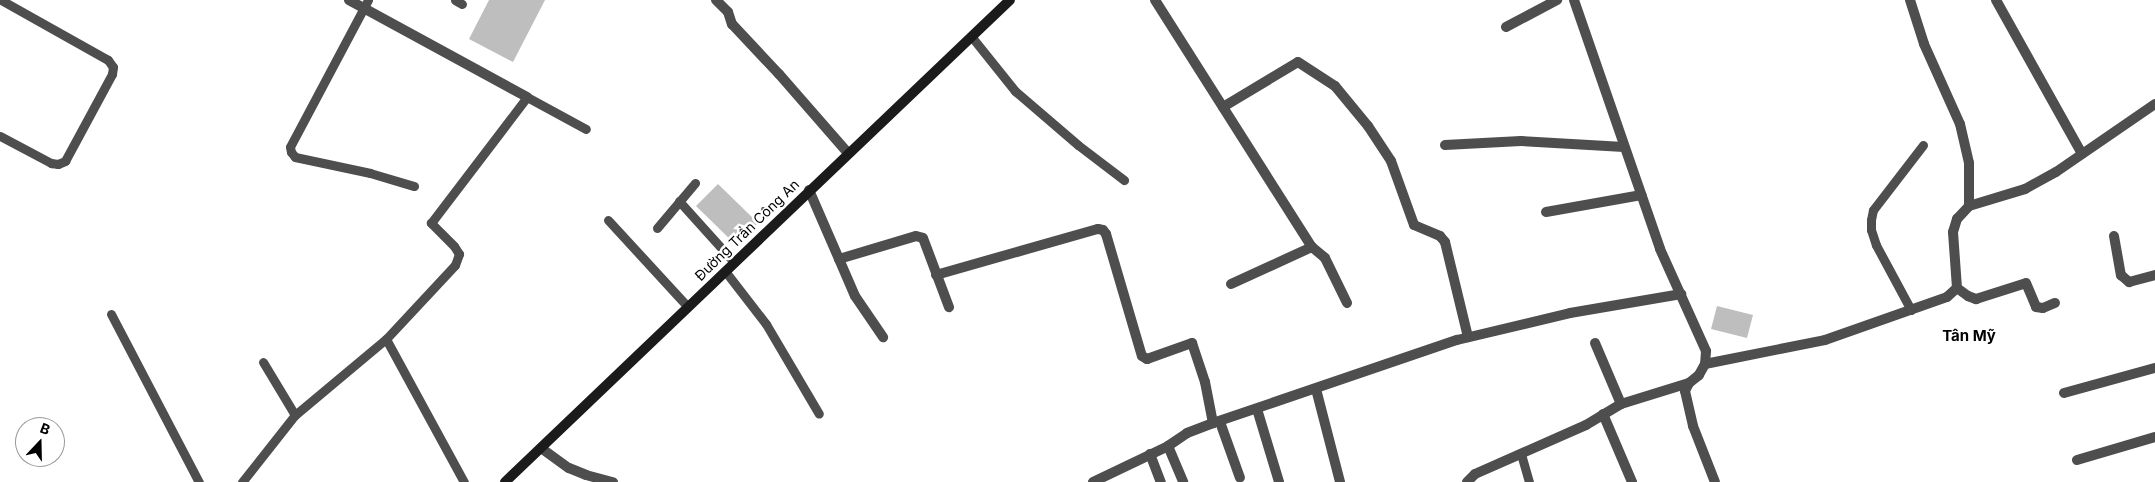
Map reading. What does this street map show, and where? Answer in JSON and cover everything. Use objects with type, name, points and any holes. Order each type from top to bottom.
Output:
[{"type":"main road","name":"Đường Trần Công An","points":[[505,482],[1009,0]]},
{"type":"street","points":[[349,0],[366,4],[527,97]]},
{"type":"street","points":[[716,0],[728,12],[732,24],[848,153]]},
{"type":"street","points":[[1155,0],[1312,247],[1325,258],[1347,303]]},
{"type":"street","points":[[1506,26],[1557,0]]},
{"type":"street","points":[[1467,482],[1475,474],[1586,424],[1620,404],[1689,383],[1699,375],[1706,364],[1706,351],[1660,249],[1574,0]]},
{"type":"street","points":[[1910,0],[1924,44],[1960,124],[1969,163],[1969,206]]},
{"type":"street","points":[[1996,0],[2082,154]]},
{"type":"street","points":[[1223,107],[1298,62],[1335,86],[1368,126],[1391,161],[1414,225],[1440,236],[1445,242],[1468,337]]},
{"type":"street","points":[[2055,303],[2043,308],[2036,307],[2026,283],[1976,299],[1957,288],[1953,232],[1957,219],[1969,206],[2025,189],[2056,172],[2155,104]]},
{"type":"street","points":[[1445,145],[1521,141],[1624,147]]},
{"type":"street","points":[[809,190],[855,296],[883,337]]},
{"type":"street","points":[[1546,212],[1641,196]]},
{"type":"street","points":[[936,276],[1098,229],[1102,230],[1106,234],[1142,356],[1147,359],[1189,344],[1194,346],[1216,422],[1240,478]]},
{"type":"street","points":[[839,259],[920,236],[923,238],[949,307]]},
{"type":"street","points":[[2114,236],[2121,275],[2129,282],[2155,275]]},
{"type":"street","points":[[1231,284],[1312,247]]},
{"type":"street","points":[[1706,364],[1825,340],[1947,297],[1957,288]]},
{"type":"street","points":[[1093,482],[1168,446],[1187,433],[1468,337],[1570,314],[1681,294]]},
{"type":"street","points":[[1595,344],[1620,404]]},
{"type":"street","points":[[2064,393],[2155,368]]},
{"type":"street","points":[[1689,383],[1685,391],[1689,410],[1715,482]]},
{"type":"street","points":[[1316,389],[1340,482]]},
{"type":"street","points":[[1257,409],[1279,482]]},
{"type":"street","points":[[1603,414],[1632,482]]},
{"type":"street","points":[[2077,460],[2155,437]]},
{"type":"street","points":[[1168,446],[1183,482]]},
{"type":"street","points":[[540,448],[569,468],[586,475],[613,482]]},
{"type":"street","points":[[1150,454],[1161,482]]},
{"type":"lane","points":[[0,136],[51,163],[58,164],[65,160],[112,74],[113,67],[108,60],[1,0]]},
{"type":"lane","points":[[366,4],[290,147],[291,152],[295,157],[370,173],[414,186]]},
{"type":"lane","points":[[971,36],[1015,91],[1078,145],[1124,180]]},
{"type":"lane","points":[[242,482],[295,416],[386,339],[456,265],[458,254],[454,246],[432,223],[527,97],[586,129]]},
{"type":"lane","points":[[1911,310],[1876,245],[1871,230],[1871,220],[1873,210],[1923,145]]},
{"type":"lane","points":[[657,228],[695,183]]},
{"type":"lane","points":[[679,201],[734,262]]},
{"type":"lane","points":[[608,220],[687,306]]},
{"type":"lane","points":[[725,271],[766,324],[819,414]]},
{"type":"lane","points":[[111,314],[199,482]]},
{"type":"lane","points":[[386,339],[464,482]]},
{"type":"lane","points":[[263,362],[295,416]]},
{"type":"lane","points":[[1521,454],[1529,482]]},
{"type":"building","points":[[489,0],[545,0],[513,62],[469,39]]},
{"type":"building","points":[[718,184],[758,223],[736,245],[696,206]]},
{"type":"building","points":[[1717,306],[1753,315],[1747,338],[1711,329]]},
{"type":"district","name":"Tân Mỹ","points":[[1969,336]]}]
